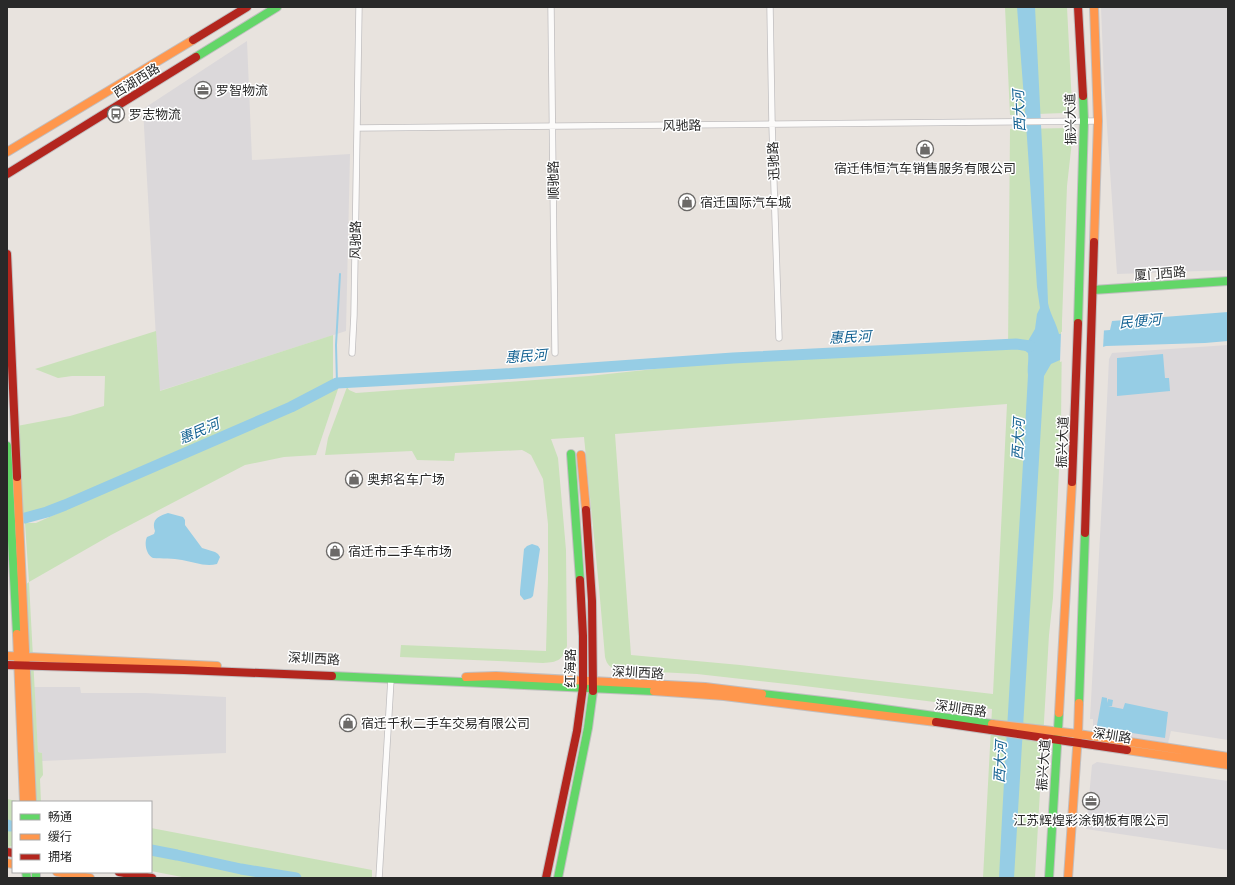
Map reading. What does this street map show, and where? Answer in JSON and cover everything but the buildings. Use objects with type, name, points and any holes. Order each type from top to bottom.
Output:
[{"type":"main road","name":"西湖西路","points":[[7,152],[247,7]]},
{"type":"main road","name":"西湖西路","points":[[7,174],[277,7]]},
{"type":"main road","name":"振兴大道","points":[[1049,878],[1073,471],[1084,121],[1078,7]]},
{"type":"main road","name":"振兴大道","points":[[1068,878],[1077,738],[1093,290],[1098,121],[1094,7]]},
{"type":"main road","points":[[7,254],[10,407],[22,661],[24,801]]},
{"type":"main road","name":"厦门西路","points":[[1093,290],[1228,281]]},
{"type":"main road","points":[[7,446],[32,801]]},
{"type":"main road","name":"红海路","points":[[546,878],[577,731],[583,684],[581,592],[571,454]]},
{"type":"main road","name":"红海路","points":[[558,878],[588,728],[593,685],[592,601],[581,455]]},
{"type":"main road","name":"深圳西路","points":[[7,656],[22,661],[176,670],[391,679],[583,684]]},
{"type":"main road","name":"深圳西路","points":[[7,665],[22,661],[457,677],[496,676],[730,697],[994,728]]},
{"type":"main road","name":"深圳路","points":[[994,728],[1228,757]]},
{"type":"main road","name":"深圳路","points":[[1077,738],[1228,765]]},
{"type":"main road","points":[[62,873],[90,878]]},
{"type":"main road","points":[[124,873],[152,878]]},
{"type":"street","name":"风驰路","points":[[352,353],[359,7]]},
{"type":"street","name":"顺驰路","points":[[551,7],[554,353]]},
{"type":"street","name":"迅驰路","points":[[770,7],[779,338]]},
{"type":"street","name":"风驰路","points":[[357,128],[1098,121]]},
{"type":"street","points":[[379,878],[391,679]]},
{"type":"shaded area","points":[[1101,7],[1228,7],[1228,270],[1117,274],[1104,82]]},
{"type":"shaded area","name":"罗志物流","points":[[247,41],[252,160],[350,154],[346,331],[159,391],[143,109]]},
{"type":"shaded area","points":[[1228,345],[1228,740],[1171,731],[1168,743],[1093,731],[1093,719],[1090,719],[1109,359],[1112,353]]},
{"type":"shaded area","points":[[34,687],[80,687],[81,693],[145,693],[226,697],[226,753],[42,761],[42,753],[38,752]]},
{"type":"shaded area","points":[[1097,762],[1228,781],[1228,850],[1086,829],[1092,765]]},
{"type":"green space","points":[[1005,7],[1067,7],[1072,105],[1069,111],[1064,113],[1010,115]]},
{"type":"green space","points":[[1069,128],[1073,132],[1067,186],[1062,321],[1061,427],[1053,598],[1049,635],[1035,878],[983,878],[992,709],[697,674],[619,670],[609,666],[605,657],[584,437],[551,439],[558,458],[566,550],[567,646],[561,657],[553,662],[543,663],[400,657],[401,645],[546,651],[548,524],[543,479],[531,455],[522,450],[455,453],[454,461],[417,460],[412,451],[325,455],[328,438],[347,387],[349,390],[356,393],[589,376],[701,364],[1008,349],[1010,129]],"holes":[[[1007,404],[993,694],[740,665],[631,655],[615,434]]]},
{"type":"green space","points":[[156,331],[160,391],[333,335],[332,384],[284,408],[60,503],[25,515],[21,514],[17,426],[70,416],[104,406],[105,376],[72,376],[58,378],[35,369]]},
{"type":"green space","points":[[339,386],[316,455],[284,457],[245,465],[111,535],[29,582],[25,523],[36,523],[323,395]]},
{"type":"green space","points":[[29,582],[38,752],[42,753],[43,775],[40,779],[41,801],[34,801],[25,585]]},
{"type":"green space","points":[[7,799],[17,801],[12,801],[12,846],[8,847]]},
{"type":"green space","points":[[152,828],[372,870],[372,878],[187,878],[152,871]]},
{"type":"water","name":"民便河","points":[[1017,7],[1035,7],[1048,303],[1059,334],[1110,330],[1112,321],[1228,312],[1228,341],[1106,346],[1051,364],[1044,376],[1014,878],[999,878],[1028,375],[1028,353],[1016,344],[1028,341],[1035,329],[1037,314],[1040,308],[1037,287]]},
{"type":"water","points":[[1163,354],[1165,378],[1169,378],[1170,391],[1117,396],[1117,358]]},
{"type":"water","points":[[168,513],[183,517],[185,520],[185,525],[202,548],[218,554],[220,557],[217,564],[204,565],[179,559],[153,558],[149,554],[146,549],[147,537],[154,534],[154,524],[156,519]]},
{"type":"water","points":[[532,544],[538,546],[540,549],[533,596],[524,600],[520,595],[520,591],[524,549]]},
{"type":"water","points":[[1102,697],[1107,698],[1107,703],[1108,699],[1113,700],[1112,706],[1108,706],[1123,709],[1125,703],[1168,712],[1165,738],[1099,728],[1097,725]]},
{"type":"pier","points":[[1104,329],[1103,349],[1060,362],[1061,332]]},
{"type":"waterway","points":[[337,383],[336,345],[340,274]]},
{"type":"waterway","name":"惠民河","points":[[25,518],[65,505],[291,407],[337,383],[503,374],[733,358],[1016,344],[1030,346]]},
{"type":"waterway","points":[[152,850],[241,869],[296,878]]},
{"type":"traffic: fast","points":[[196,57],[277,7]]},
{"type":"traffic: fast","points":[[1078,323],[1084,121],[1083,96]]},
{"type":"traffic: fast","points":[[1093,290],[1228,281]]},
{"type":"traffic: fast","points":[[7,446],[17,634]]},
{"type":"traffic: fast","points":[[571,454],[580,580]]},
{"type":"traffic: fast","points":[[1079,703],[1085,533]]},
{"type":"traffic: fast","points":[[332,676],[654,691]]},
{"type":"traffic: fast","points":[[558,878],[588,728],[593,691]]},
{"type":"traffic: fast","points":[[762,694],[992,724],[991,730]]},
{"type":"traffic: fast","points":[[1049,878],[1059,713]]},
{"type":"traffic: fast","points":[[26,873],[27,878]]},
{"type":"traffic: fast","points":[[36,873],[36,878]]},
{"type":"traffic: slow","points":[[1094,7],[1098,121],[1094,242]]},
{"type":"traffic: slow","points":[[7,152],[193,40]]},
{"type":"traffic: slow","points":[[581,455],[586,510]]},
{"type":"traffic: slow","points":[[17,477],[32,801]]},
{"type":"traffic: slow","points":[[1059,713],[1072,482]]},
{"type":"traffic: slow","points":[[17,634],[24,801]]},
{"type":"traffic: slow","points":[[7,656],[217,666]]},
{"type":"traffic: slow","points":[[466,677],[496,676],[705,687],[762,694]]},
{"type":"traffic: slow","points":[[654,691],[724,696],[936,722]]},
{"type":"traffic: slow","points":[[1068,878],[1079,703]]},
{"type":"traffic: slow","points":[[992,724],[1078,734],[1228,757]]},
{"type":"traffic: slow","points":[[1127,750],[1228,765]]},
{"type":"traffic: slow","points":[[7,863],[12,864]]},
{"type":"traffic: slow","points":[[62,873],[90,878]]},
{"type":"traffic: jam","points":[[193,40],[247,7]]},
{"type":"traffic: jam","points":[[1078,7],[1083,96]]},
{"type":"traffic: jam","points":[[7,174],[196,57]]},
{"type":"traffic: jam","points":[[1085,533],[1094,242]]},
{"type":"traffic: jam","points":[[7,254],[17,477]]},
{"type":"traffic: jam","points":[[1072,482],[1078,323]]},
{"type":"traffic: jam","points":[[586,510],[592,601],[593,691]]},
{"type":"traffic: jam","points":[[546,878],[577,731],[583,687],[583,636],[580,580]]},
{"type":"traffic: jam","points":[[7,665],[332,676]]},
{"type":"traffic: jam","points":[[936,722],[1127,750]]},
{"type":"traffic: jam","points":[[7,852],[12,853]]},
{"type":"traffic: jam","points":[[124,873],[152,878]]},
{"type":"place","name":"罗智物流","points":[[203,90]]},
{"type":"place","name":"罗志物流","points":[[116,114]]},
{"type":"place","name":"宿迁伟恒汽车销售服务有限公司","points":[[925,149]]},
{"type":"place","name":"宿迁国际汽车城","points":[[687,202]]},
{"type":"place","name":"奥邦名车广场","points":[[354,479]]},
{"type":"place","name":"宿迁市二手车市场","points":[[335,551]]},
{"type":"place","name":"宿迁千秋二手车交易有限公司","points":[[348,723]]},
{"type":"place","name":"江苏辉煌彩涂钢板有限公司","points":[[1091,801]]},
{"type":"water label","name":"西大河","points":[[1019,111]]},
{"type":"water label","name":"西大河","points":[[1018,439]]},
{"type":"water label","name":"西大河","points":[[1000,762]]}]
